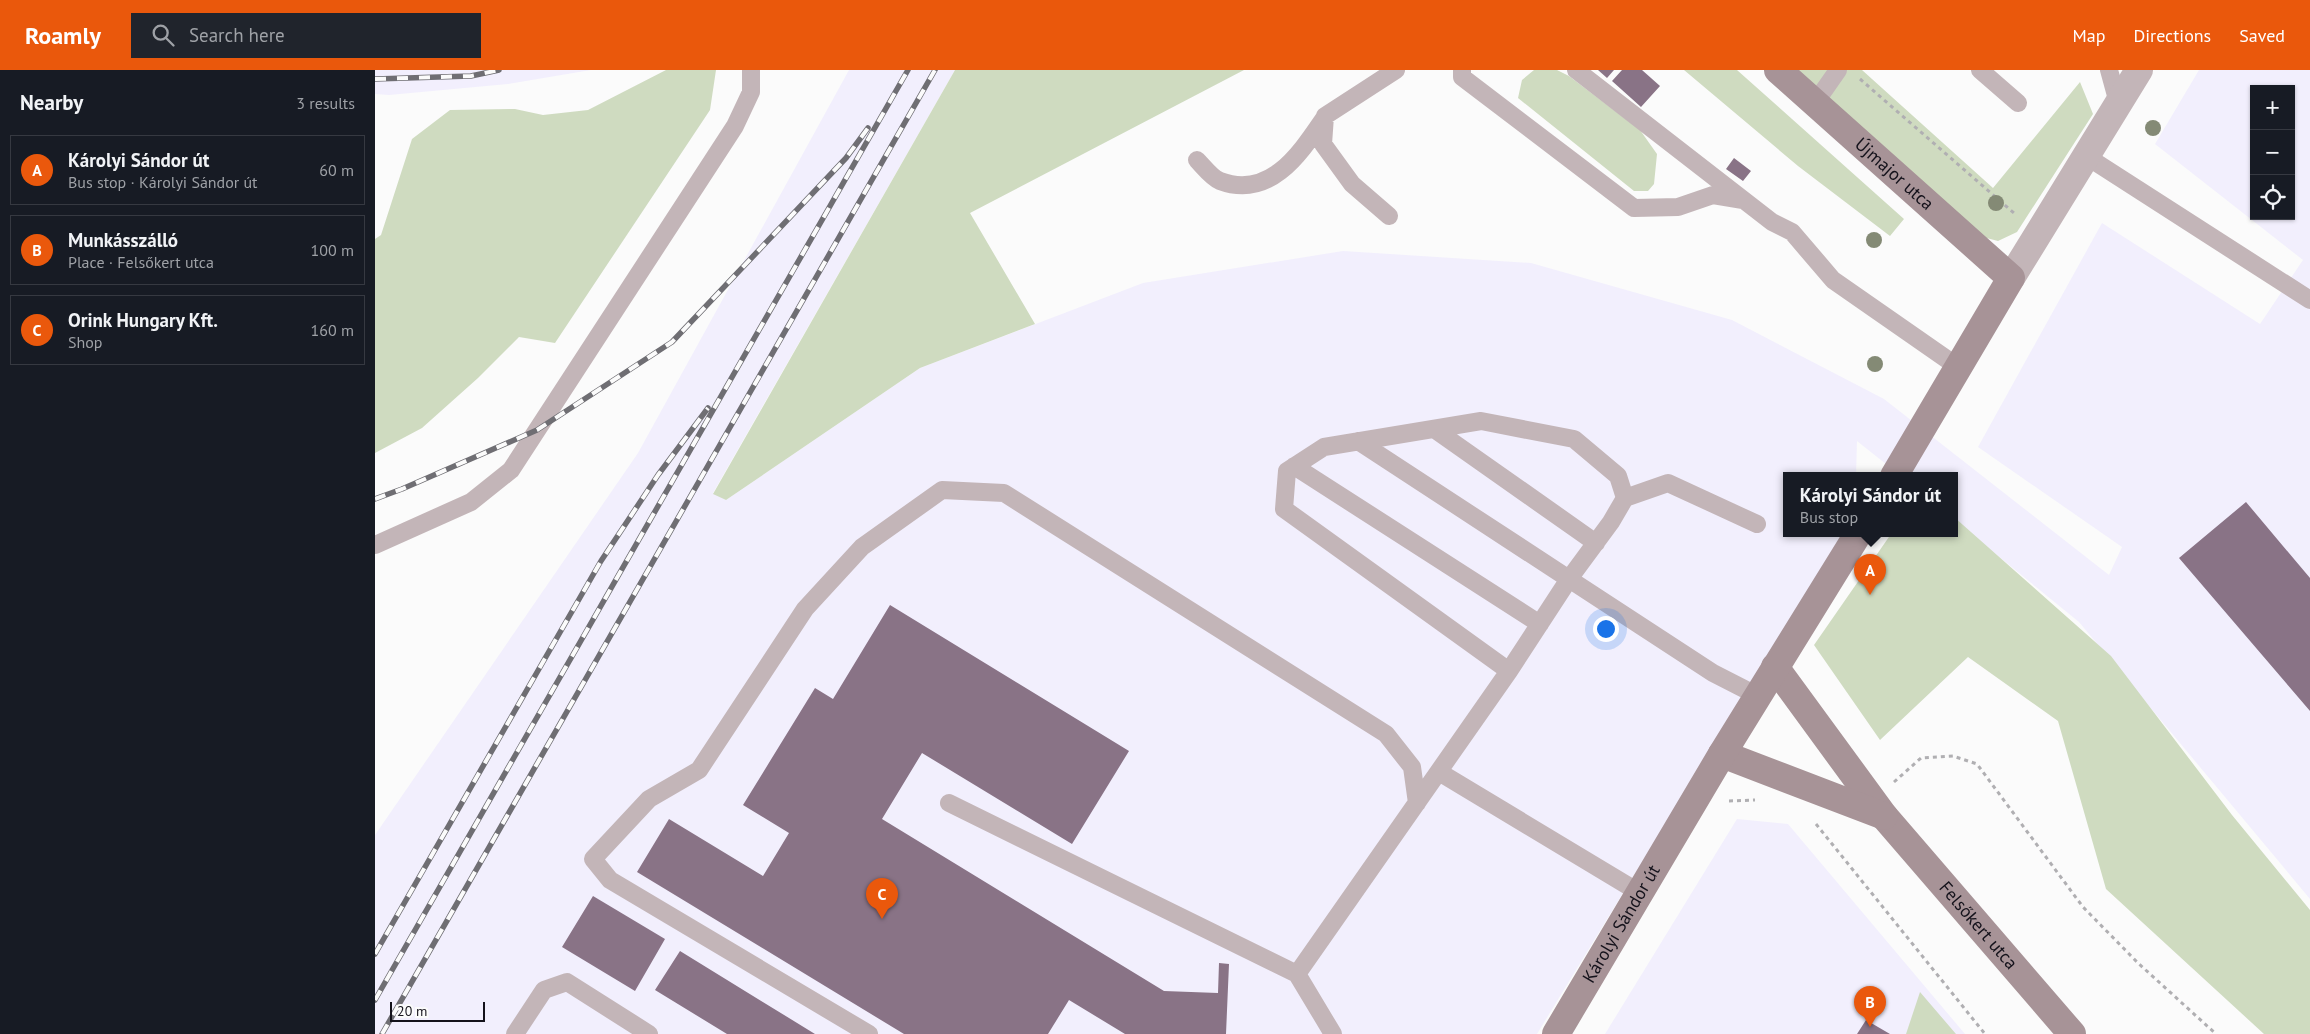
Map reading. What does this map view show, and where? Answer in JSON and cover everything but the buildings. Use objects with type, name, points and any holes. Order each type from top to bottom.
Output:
[{"type":"street","name":"Újmajor utca","points":[[1778,70],[2011,278]]},
{"type":"street","points":[[1896,472],[2011,278],[2139,70]]},
{"type":"street","name":"Károlyi Sándor út","points":[[1556,1034],[1722,754],[1856,537]]},
{"type":"street","name":"Felsőkert utca","points":[[1775,667],[1879,808],[2072,1034]]},
{"type":"street","name":"Felsőkert utca","points":[[1722,754],[1879,808]]},
{"type":"lane","points":[[375,545],[471,502],[511,470],[735,126],[751,92],[751,70]]},
{"type":"lane","points":[[1197,160],[1218,180],[1244,186],[1272,178],[1299,155],[1325,116],[1396,70]]},
{"type":"lane","points":[[1462,70],[1462,77],[1634,208],[1678,207],[1713,195],[1745,201]]},
{"type":"lane","points":[[1576,70],[1772,222],[1792,232],[1833,280],[1958,367]]},
{"type":"lane","points":[[1815,103],[1837,70]]},
{"type":"lane","points":[[1980,70],[2018,103]]},
{"type":"lane","points":[[2109,70],[2118,102]]},
{"type":"lane","points":[[1325,116],[1323,144],[1352,184],[1389,216]]},
{"type":"lane","points":[[2086,156],[2310,300]]},
{"type":"lane","points":[[1509,671],[1285,509],[1287,471],[1324,447],[1481,421],[1574,439],[1618,476],[1625,498]]},
{"type":"lane","points":[[1434,429],[1596,543]]},
{"type":"lane","points":[[1358,442],[1713,673],[1758,696]]},
{"type":"lane","points":[[1295,466],[1540,624]]},
{"type":"lane","points":[[1297,974],[1509,671],[1625,498],[1668,482],[1757,524]]},
{"type":"lane","points":[[869,1034],[610,880],[593,859],[649,799],[699,770],[805,609],[862,547],[942,490],[1003,493],[1386,734],[1412,767],[1417,803]]},
{"type":"lane","points":[[1439,772],[1640,893]]},
{"type":"lane","points":[[949,803],[1297,974],[1333,1034]]},
{"type":"lane","points":[[515,1034],[544,990],[567,982],[649,1034]]},
{"type":"path","points":[[1858,76],[2038,234]]},
{"type":"path","points":[[1879,808],[1921,758],[1953,756],[1977,764],[2083,907],[2138,963],[2216,1034]]},
{"type":"path","points":[[1723,801],[1755,800],[1763,802]]},
{"type":"path","points":[[1811,818],[1985,1034]]},
{"type":"shaded area","points":[[375,70],[591,70],[508,84],[389,95],[375,94]]},
{"type":"shaded area","points":[[849,70],[955,70],[713,493],[726,500],[920,368],[1143,283],[1343,251],[1531,263],[1732,320],[1884,399],[2109,575],[2122,547],[1978,447],[2102,223],[2260,324],[2303,260],[2252,220],[2295,220],[2295,85],[2250,85],[2250,218],[2155,144],[2199,70],[2310,70],[2310,899],[2079,622],[1958,523],[1958,472],[1896,472],[1857,441],[1856,472],[1783,472],[1783,537],[1840,537],[1537,1034],[375,1034],[375,835],[638,453]]},
{"type":"shaded area","points":[[1737,819],[1788,824],[1965,1034],[1605,1034]]},
{"type":"green space","points":[[666,70],[716,70],[710,110],[555,343],[519,337],[478,378],[422,428],[375,453],[375,239],[381,235],[412,139],[450,110],[515,109],[543,115],[588,110]]},
{"type":"green space","points":[[955,70],[1244,70],[970,213],[1035,324],[920,368],[726,500],[713,494]]},
{"type":"green space","points":[[1534,70],[1557,70],[1569,76],[1640,130],[1657,154],[1654,184],[1648,191],[1634,191],[1518,98],[1522,80]]},
{"type":"green space","points":[[1684,70],[1737,70],[1904,219],[1890,236],[1798,166]]},
{"type":"green space","points":[[1788,70],[1862,70],[1993,188],[2080,82],[2093,114],[2017,232],[1998,241],[1975,235]]},
{"type":"green space","points":[[1958,521],[2111,656],[2232,815],[2310,910],[2310,1034],[2264,1034],[2106,889],[2058,721],[1968,657],[1880,740],[1814,645],[1889,537],[1958,537]]},
{"type":"green space","points":[[1920,992],[1956,1034],[1906,1034]]},
{"type":"railway","points":[[375,79],[471,76],[499,70]]},
{"type":"railway","points":[[375,1000],[908,70]]},
{"type":"railway","points":[[382,1034],[935,70]]},
{"type":"railway","points":[[375,499],[537,430],[672,342],[846,158],[868,128]]},
{"type":"railway","points":[[375,954],[601,561],[658,475],[708,408]]},
{"type":"place","name":"Károlyi Sándor út","points":[[1870,595]]},
{"type":"place","name":"Orink Hungary Kft.","points":[[882,919]]},
{"type":"place","name":"Munkásszálló","points":[[1870,1027]]}]
